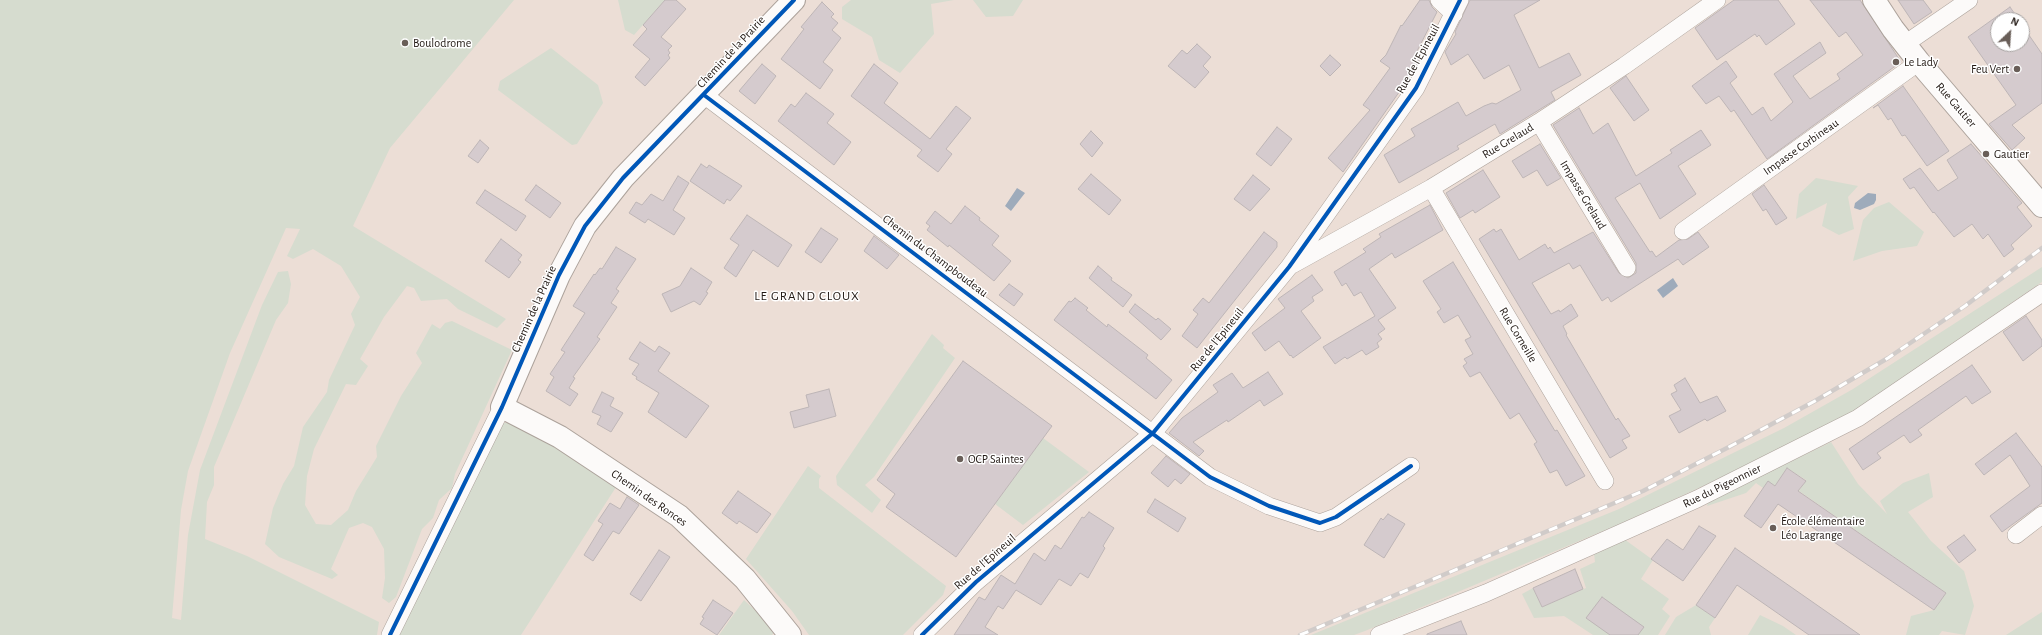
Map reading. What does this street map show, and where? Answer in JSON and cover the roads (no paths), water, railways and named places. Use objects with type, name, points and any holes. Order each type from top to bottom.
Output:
[{"type":"street","name":"Chemin de la Prairie","points":[[390,635],[502,407],[559,275],[585,226],[622,178],[704,95],[794,0]]},
{"type":"street","points":[[1439,0],[1457,7]]},
{"type":"street","name":"Rue Grelaud","points":[[1289,267],[1431,188],[1539,122],[1624,66],[1717,0]]},
{"type":"street","name":"Rue Gautier","points":[[1874,0],[1919,62],[2042,206]]},
{"type":"street","points":[[1905,44],[1969,0]]},
{"type":"street","name":"Rue de l'Epineuil","points":[[922,635],[976,582],[1153,433],[1289,267],[1416,88],[1457,7]]},
{"type":"street","name":"Impasse Corbineau","points":[[1683,231],[1919,62]]},
{"type":"street","name":"Chemin du Champboudeau","points":[[704,95],[1210,477],[1269,506],[1320,523],[1336,517],[1411,466]]},
{"type":"street","name":"Impasse Grelaud","points":[[1539,122],[1627,268]]},
{"type":"street","name":"Rue Corneille","points":[[1431,188],[1605,481]]},
{"type":"street","name":"Rue du Pigeonnier","points":[[1379,635],[1486,593],[1697,499],[1858,418],[2042,293]]},
{"type":"street","name":"Chemin des Ronces","points":[[502,407],[560,437],[679,516],[745,579],[790,635]]},
{"type":"street","points":[[2016,535],[2042,515]]},
{"type":"water","points":[[1017,188],[1025,193],[1011,211],[1005,206]]},
{"type":"water","points":[[1868,193],[1876,194],[1874,204],[1860,210],[1854,208],[1855,203]]},
{"type":"water","points":[[1673,278],[1678,286],[1663,298],[1657,290]]},
{"type":"railway","points":[[1300,635],[1643,491],[1727,448],[1815,401],[1888,358],[1965,306],[2042,248]]},
{"type":"place","name":"Boulodrome","points":[[405,43]]},
{"type":"place","name":"Le Lady","points":[[1896,62]]},
{"type":"place","name":"Feu Vert","points":[[2017,69]]},
{"type":"place","name":"Gautier","points":[[1986,154]]},
{"type":"place","name":"OCP Saintes","points":[[960,459]]},
{"type":"place","name":"École élémentaire Léo Lagrange","points":[[1773,528]]},
{"type":"district","name":"LE GRAND CLOUX","points":[[807,296]]}]
